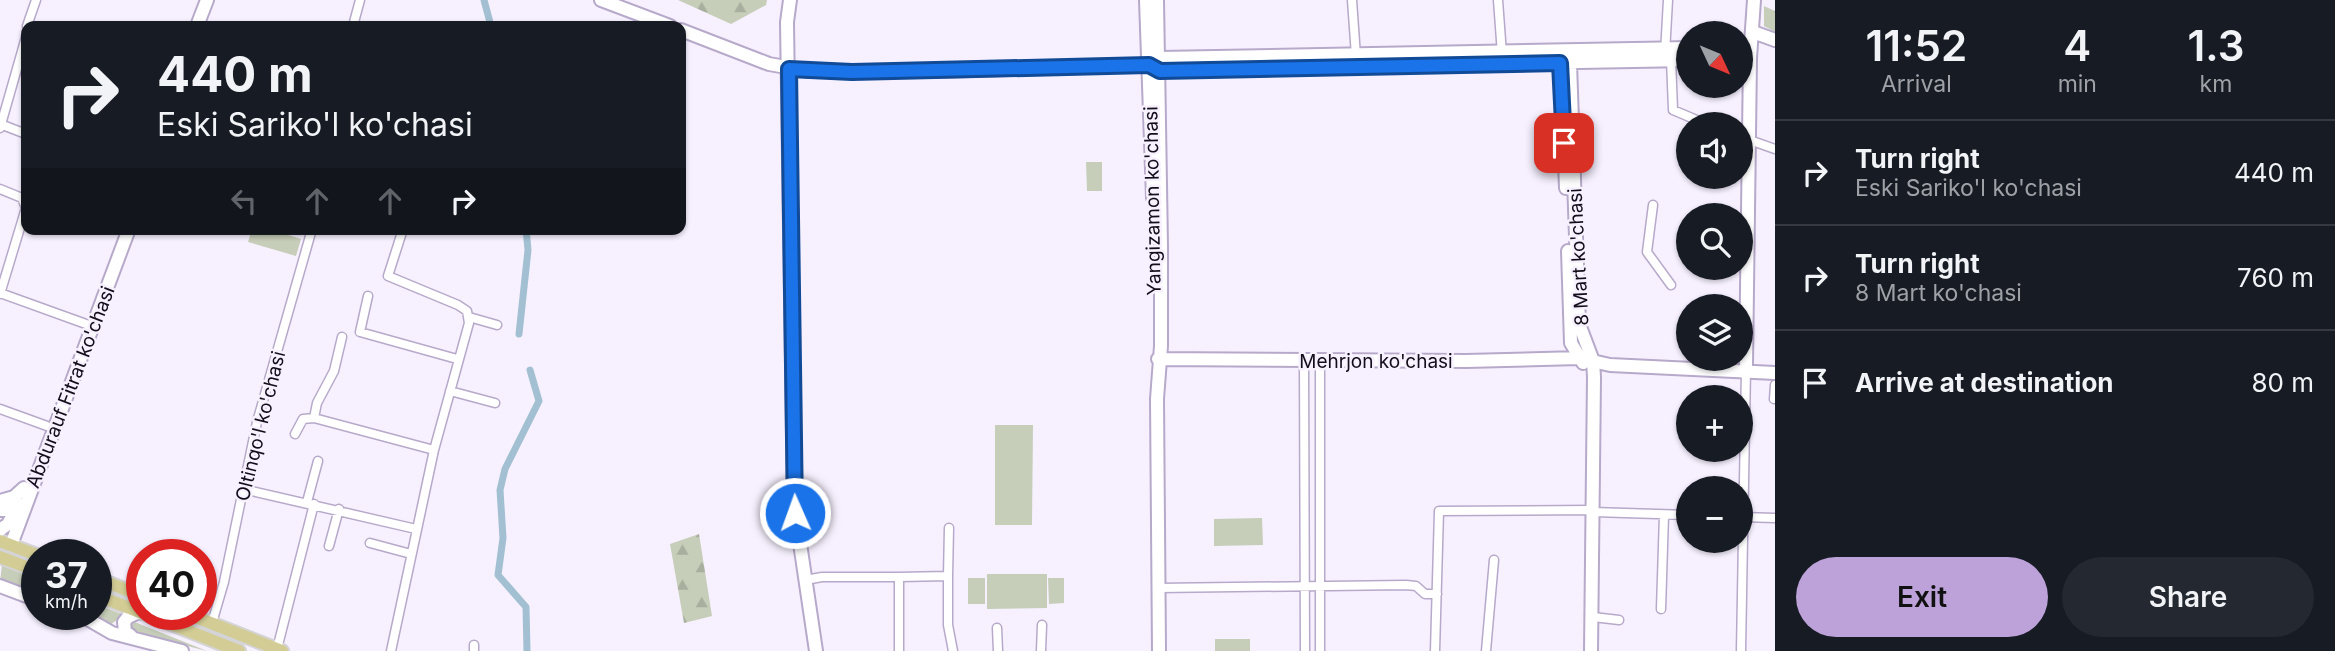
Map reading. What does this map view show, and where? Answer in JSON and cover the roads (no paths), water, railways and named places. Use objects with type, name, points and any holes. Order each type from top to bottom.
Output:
[{"type":"main road","points":[[199,21],[207,0]]},
{"type":"main road","points":[[207,21],[215,0]]},
{"type":"main road","points":[[601,0],[657,21]]},
{"type":"main road","points":[[790,0],[787,22],[794,502],[816,651]]},
{"type":"main road","name":"Yangizamon ko'chasi","points":[[1146,0],[1157,64]]},
{"type":"main road","name":"Yangizamon ko'chasi","points":[[1157,0],[1154,345],[1158,359],[1159,651]]},
{"type":"main road","points":[[1753,21],[1754,0]]},
{"type":"main road","points":[[686,32],[789,69],[852,72],[1157,64],[1676,57]]},
{"type":"main road","points":[[1754,32],[1775,40]]},
{"type":"main road","points":[[1668,55],[1676,52]]},
{"type":"main road","points":[[1356,63],[1502,54],[1565,59]]},
{"type":"main road","name":"8 Mart ko'chasi","points":[[1565,59],[1571,343],[1594,377]]},
{"type":"main road","name":"8 Mart ko'chasi","points":[[1565,59],[1579,324],[1593,361],[1594,377],[1591,651]]},
{"type":"main road","points":[[1744,189],[1745,294]]},
{"type":"main road","name":"Abdurauf Fitrat ko'chasi","points":[[5,543],[51,428],[119,235]]},
{"type":"main road","name":"Abdurauf Fitrat ko'chasi","points":[[89,325],[126,235]]},
{"type":"main road","points":[[1559,358],[1569,353],[1571,343]]},
{"type":"main road","name":"Mehrjon ko'chasi","points":[[1158,359],[1320,361],[1579,358],[1610,365],[1676,367]]},
{"type":"main road","name":"Mehrjon ko'chasi","points":[[1593,361],[1676,365]]},
{"type":"main road","points":[[1594,377],[1600,368],[1610,365]]},
{"type":"main road","name":"Mehrjon ko'chasi","points":[[1753,369],[1775,370]]},
{"type":"main road","points":[[0,501],[27,491]]},
{"type":"main road","points":[[0,510],[18,505],[27,491]]},
{"type":"main road","name":"Abdurauf Fitrat ko'chasi","points":[[0,530],[11,521],[18,505]]},
{"type":"main road","points":[[5,543],[0,557],[21,565]]},
{"type":"main road","points":[[3,589],[21,595]]},
{"type":"main road","points":[[217,625],[280,650]]},
{"type":"main road","points":[[107,630],[112,633],[127,630],[182,651]]},
{"type":"main road","points":[[185,630],[239,651]]},
{"type":"street","points":[[29,21],[36,0]]},
{"type":"street","points":[[354,21],[360,0]]},
{"type":"street","points":[[1352,0],[1356,63]]},
{"type":"street","points":[[1498,0],[1502,54]]},
{"type":"street","points":[[1668,0],[1668,55],[1676,112]]},
{"type":"street","points":[[21,54],[0,126],[21,132]]},
{"type":"street","points":[[1753,141],[1775,149]]},
{"type":"street","points":[[0,189],[21,198]]},
{"type":"street","points":[[1653,205],[1647,252],[1671,285]]},
{"type":"street","points":[[21,225],[0,294],[89,325]]},
{"type":"street","name":"Oltinqo'l ko'chasi","points":[[217,606],[257,422],[310,235]]},
{"type":"street","points":[[391,651],[434,450],[469,317],[467,311],[458,305],[388,276],[401,235]]},
{"type":"street","points":[[368,296],[360,332],[457,359]]},
{"type":"street","points":[[469,317],[497,326]]},
{"type":"street","points":[[314,418],[317,402],[334,371],[342,337]]},
{"type":"street","points":[[1304,360],[1306,651]]},
{"type":"street","points":[[1320,361],[1320,651]]},
{"type":"street","points":[[1743,476],[1746,371]]},
{"type":"street","points":[[1774,399],[1775,385]]},
{"type":"street","points":[[450,391],[495,403]]},
{"type":"street","points":[[0,409],[51,428]]},
{"type":"street","points":[[295,434],[303,419],[314,418],[434,450]]},
{"type":"street","points":[[280,650],[318,461]]},
{"type":"street","points":[[243,489],[339,509],[416,529]]},
{"type":"street","points":[[329,546],[339,509]]},
{"type":"street","points":[[1435,651],[1439,511],[1593,511],[1676,515]]},
{"type":"street","points":[[1661,609],[1664,515]]},
{"type":"street","points":[[1753,517],[1775,518]]},
{"type":"street","points":[[949,528],[948,625],[953,651]]},
{"type":"street","points":[[370,543],[411,554]]},
{"type":"street","points":[[1741,651],[1742,553]]},
{"type":"street","points":[[1486,651],[1494,560]]},
{"type":"street","points":[[805,580],[821,577],[948,576]]},
{"type":"street","points":[[899,577],[899,651]]},
{"type":"street","points":[[1158,588],[1416,586],[1425,594],[1437,594]]},
{"type":"street","points":[[1593,617],[1619,620]]},
{"type":"street","points":[[1041,651],[1042,625]]},
{"type":"street","points":[[997,628],[998,651]]},
{"type":"waterway","points":[[484,0],[490,21]]},
{"type":"waterway","points":[[519,334],[528,250],[527,235]]},
{"type":"waterway","points":[[527,651],[526,607],[498,575],[503,538],[500,490],[505,469],[539,401],[530,370]]}]
